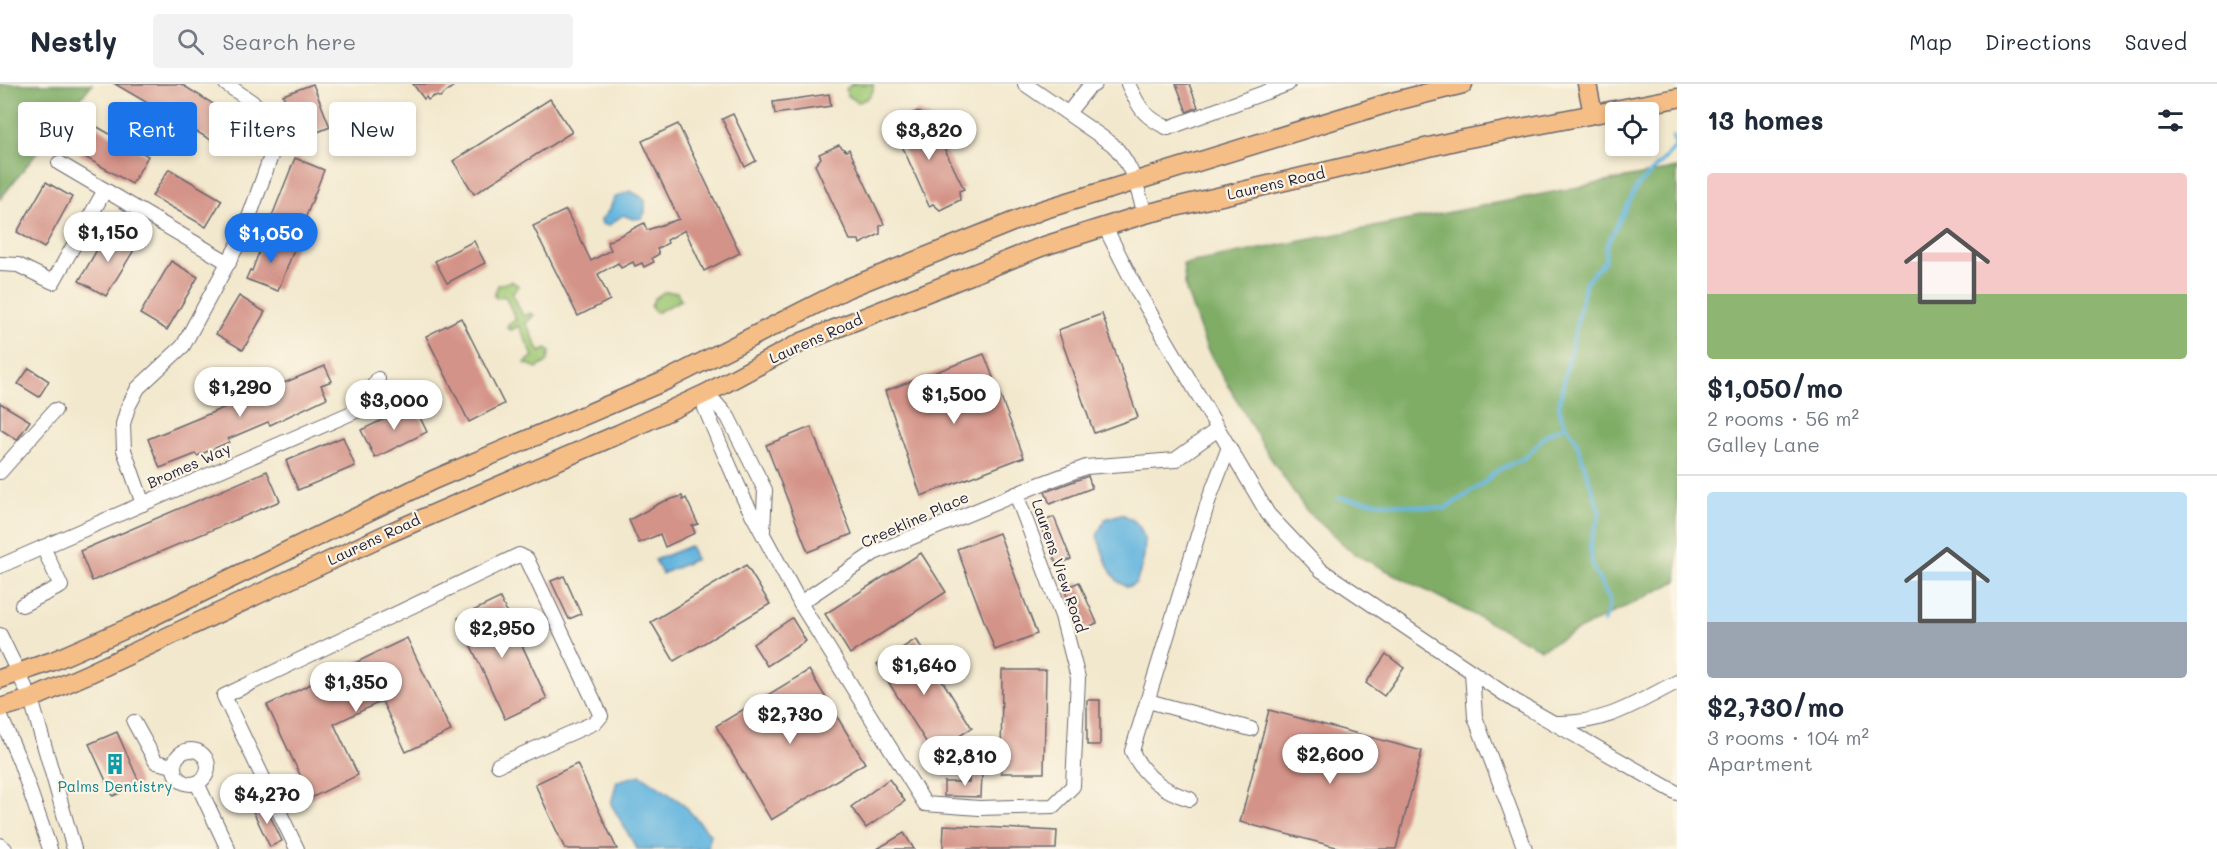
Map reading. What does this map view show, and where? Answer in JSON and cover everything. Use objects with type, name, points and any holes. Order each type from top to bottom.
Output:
[{"type":"main road","name":"Laurens Road","points":[[0,679],[53,661],[137,624],[373,509],[542,431],[696,366],[848,288],[1042,210],[1381,106],[1462,84]]},
{"type":"main road","points":[[1587,84],[1593,114]]},
{"type":"main road","name":"Laurens Road","points":[[0,708],[31,699],[387,534],[707,393],[802,342],[1041,247],[1145,214],[1459,140],[1677,98]]},
{"type":"main road","points":[[696,366],[707,393]]},
{"type":"main road","points":[[373,509],[387,534]]},
{"type":"street","points":[[143,504],[124,450],[123,424],[128,407],[138,388],[183,346],[242,237],[271,156],[270,133],[266,119],[255,104],[226,84]]},
{"type":"street","points":[[1025,84],[1118,148],[1127,160],[1145,214]]},
{"type":"street","points":[[1068,113],[1088,88],[1095,84]]},
{"type":"street","points":[[1128,84],[1138,106],[1150,119],[1168,128],[1287,84]]},
{"type":"street","points":[[59,163],[229,263]]},
{"type":"street","points":[[0,264],[18,266],[53,282],[105,190]]},
{"type":"street","points":[[1105,227],[1139,294],[1268,514],[1321,570],[1472,672],[1554,723],[1677,793]]},
{"type":"street","name":"Bromes Way","points":[[0,566],[356,411],[378,379]]},
{"type":"street","name":"Laurens View Road","points":[[707,393],[728,417],[765,490],[763,531]]},
{"type":"street","name":"Laurens View Road","points":[[707,393],[705,408],[744,498],[800,603],[925,804],[979,808],[1053,806],[1073,786],[1078,678],[1062,616],[1016,494]]},
{"type":"street","points":[[0,472],[55,410]]},
{"type":"street","name":"Creekline Place","points":[[800,603],[874,553],[1086,467],[1175,460],[1218,429]]},
{"type":"street","points":[[1190,799],[1172,794],[1139,767],[1132,751],[1209,499],[1229,447]]},
{"type":"street","points":[[22,605],[61,586],[43,547]]},
{"type":"street","points":[[297,849],[224,696],[519,555],[525,555],[601,716],[596,722],[498,765]]},
{"type":"street","points":[[0,635],[31,699],[74,849]]},
{"type":"street","points":[[1472,672],[1475,717],[1484,748],[1525,849]]},
{"type":"street","points":[[1554,723],[1583,724],[1610,717],[1677,682]]},
{"type":"street","points":[[1148,701],[1251,729]]},
{"type":"street","points":[[0,715],[20,762],[50,849]]},
{"type":"street","points":[[134,722],[156,762],[173,766]]},
{"type":"street","points":[[173,766],[181,753],[187,750],[198,751],[206,759],[207,771],[197,783]]},
{"type":"street","points":[[173,766],[180,781],[197,783]]},
{"type":"street","points":[[197,783],[228,849]]},
{"type":"street","points":[[0,845],[5,849]]},
{"type":"green space","points":[[0,84],[92,84],[78,102],[18,102],[18,156],[34,156],[0,199]]},
{"type":"green space","points":[[852,84],[873,84],[872,94],[858,102],[847,95],[846,89]]},
{"type":"green space","points":[[1677,168],[1677,581],[1541,649],[1354,554],[1306,510],[1268,454],[1207,349],[1186,290],[1183,264]]},
{"type":"green space","points":[[511,281],[519,286],[512,293],[523,316],[531,313],[534,315],[526,323],[540,352],[547,349],[550,352],[547,362],[537,368],[525,363],[533,356],[519,326],[511,330],[507,328],[508,324],[516,320],[505,296],[496,298],[494,296],[498,285]]},
{"type":"green space","points":[[664,292],[677,292],[681,300],[658,312],[654,311],[651,307],[654,299]]},
{"type":"water","points":[[630,191],[645,199],[645,212],[642,218],[633,219],[623,215],[608,226],[602,224],[601,220],[610,209],[614,198]]},
{"type":"water","points":[[1121,514],[1132,519],[1139,526],[1145,543],[1143,563],[1136,583],[1128,587],[1116,579],[1112,573],[1097,536],[1105,519]]},
{"type":"water","points":[[690,546],[696,559],[662,574],[655,560]]},
{"type":"water","points":[[641,775],[682,803],[710,834],[708,849],[637,849],[611,804],[617,781]]},
{"type":"building","points":[[115,84],[181,84],[210,102],[209,139],[197,132],[197,102],[146,102]]},
{"type":"building","points":[[313,84],[329,127],[317,132],[317,102],[285,102],[283,95]]},
{"type":"building","points":[[413,84],[456,84],[440,97],[434,96],[428,100],[426,97],[424,99]]},
{"type":"building","points":[[1176,84],[1189,84],[1198,107],[1187,112]]},
{"type":"building","points":[[829,94],[831,106],[775,114],[773,102]]},
{"type":"building","points":[[550,99],[572,132],[474,194],[453,161]]},
{"type":"building","points":[[918,111],[925,116],[928,115],[964,189],[959,191],[960,200],[940,210],[933,204],[929,206],[895,130],[898,129],[898,120]]},
{"type":"building","points":[[733,114],[756,161],[745,167],[722,119]]},
{"type":"building","points":[[678,124],[740,253],[704,271],[685,230],[667,240],[668,243],[657,249],[659,254],[652,258],[654,262],[644,267],[642,263],[635,266],[633,262],[621,268],[618,263],[598,274],[610,300],[578,316],[533,226],[566,210],[591,261],[611,250],[607,242],[644,223],[647,230],[679,219],[642,141]]},
{"type":"building","points":[[96,126],[108,133],[108,156],[148,156],[132,184],[83,156],[96,156]]},
{"type":"building","points":[[839,145],[846,151],[849,149],[884,224],[880,226],[880,234],[860,244],[859,240],[850,240],[815,165],[821,158],[819,154]]},
{"type":"building","points":[[295,158],[324,170],[302,227],[272,216]]},
{"type":"building","points":[[169,169],[222,200],[206,227],[152,196]]},
{"type":"building","points":[[46,182],[72,197],[44,248],[17,232]]},
{"type":"building","points":[[109,229],[137,245],[106,296],[79,281]]},
{"type":"building","points":[[265,236],[295,247],[278,291],[246,279],[250,270],[252,271]]},
{"type":"building","points":[[474,241],[485,263],[447,283],[435,261]]},
{"type":"building","points":[[171,261],[198,277],[167,330],[140,314]]},
{"type":"building","points":[[239,296],[265,312],[243,350],[216,334]]},
{"type":"building","points":[[1102,314],[1138,417],[1094,433],[1058,330]]},
{"type":"building","points":[[461,318],[504,404],[469,422],[426,336]]},
{"type":"building","points":[[984,354],[1024,457],[921,496],[885,391]]},
{"type":"building","points":[[325,366],[332,381],[321,385],[327,398],[270,425],[268,422],[228,439],[229,442],[197,456],[196,454],[160,468],[148,439]]},
{"type":"building","points":[[29,368],[49,381],[39,397],[18,384]]},
{"type":"building","points":[[0,403],[30,421],[17,440],[0,429]]},
{"type":"building","points":[[414,405],[427,432],[375,458],[361,430]]},
{"type":"building","points":[[811,427],[852,534],[808,552],[766,445]]},
{"type":"building","points":[[343,437],[355,466],[298,490],[286,461]]},
{"type":"building","points":[[267,471],[280,501],[92,581],[80,551]]},
{"type":"building","points":[[1088,476],[1092,488],[1050,504],[1045,492]]},
{"type":"building","points":[[682,496],[683,500],[686,498],[698,524],[692,526],[695,533],[665,547],[660,534],[639,543],[629,520],[662,502]]},
{"type":"building","points":[[1054,517],[1071,559],[1057,565],[1039,523]]},
{"type":"building","points":[[999,533],[1037,634],[995,650],[957,549]]},
{"type":"building","points":[[921,553],[946,592],[850,654],[825,614]]},
{"type":"building","points":[[746,565],[770,604],[674,661],[651,622]]},
{"type":"building","points":[[564,576],[581,614],[569,619],[551,581]]},
{"type":"building","points":[[1079,582],[1097,623],[1081,630],[1064,589]]},
{"type":"building","points":[[500,598],[547,699],[505,719],[458,618]]},
{"type":"building","points":[[792,618],[806,641],[767,666],[753,644]]},
{"type":"building","points":[[407,638],[451,731],[406,752],[382,701],[334,724],[358,775],[311,798],[267,705]]},
{"type":"building","points":[[916,639],[972,728],[933,753],[877,664]]},
{"type":"building","points":[[1386,654],[1404,668],[1384,696],[1366,683]]},
{"type":"building","points":[[809,670],[865,763],[771,820],[716,726]]},
{"type":"building","points":[[1002,670],[1046,670],[1044,773],[1001,773]]},
{"type":"building","points":[[1087,700],[1100,700],[1100,745],[1087,745]]},
{"type":"building","points":[[1269,710],[1422,751],[1396,849],[1344,849],[1240,822]]},
{"type":"building","name":"Palms Dentistry","points":[[117,732],[140,784],[113,796],[89,744]]},
{"type":"building","points":[[577,764],[617,849],[565,849],[535,784]]},
{"type":"building","points":[[969,772],[982,772],[981,797],[944,796],[944,782],[969,782]]},
{"type":"building","points":[[889,779],[905,801],[866,828],[851,807]]},
{"type":"building","points":[[264,803],[282,841],[270,847],[252,809]]},
{"type":"building","points":[[944,825],[1057,831],[1056,849],[943,849]]},
{"type":"building","points":[[904,833],[914,849],[877,849]]},
{"type":"waterway","points":[[1673,137],[1677,148]]},
{"type":"waterway","points":[[1604,622],[1609,609],[1609,598],[1593,569],[1590,545],[1600,513],[1576,440],[1562,419],[1559,404],[1586,281],[1605,261],[1606,246],[1637,187],[1676,147]]},
{"type":"waterway","points":[[1339,498],[1444,509],[1480,486],[1498,470],[1526,457],[1546,435],[1566,425]]},
{"type":"place","name":"Palms Dentistry","points":[[115,764]]}]
